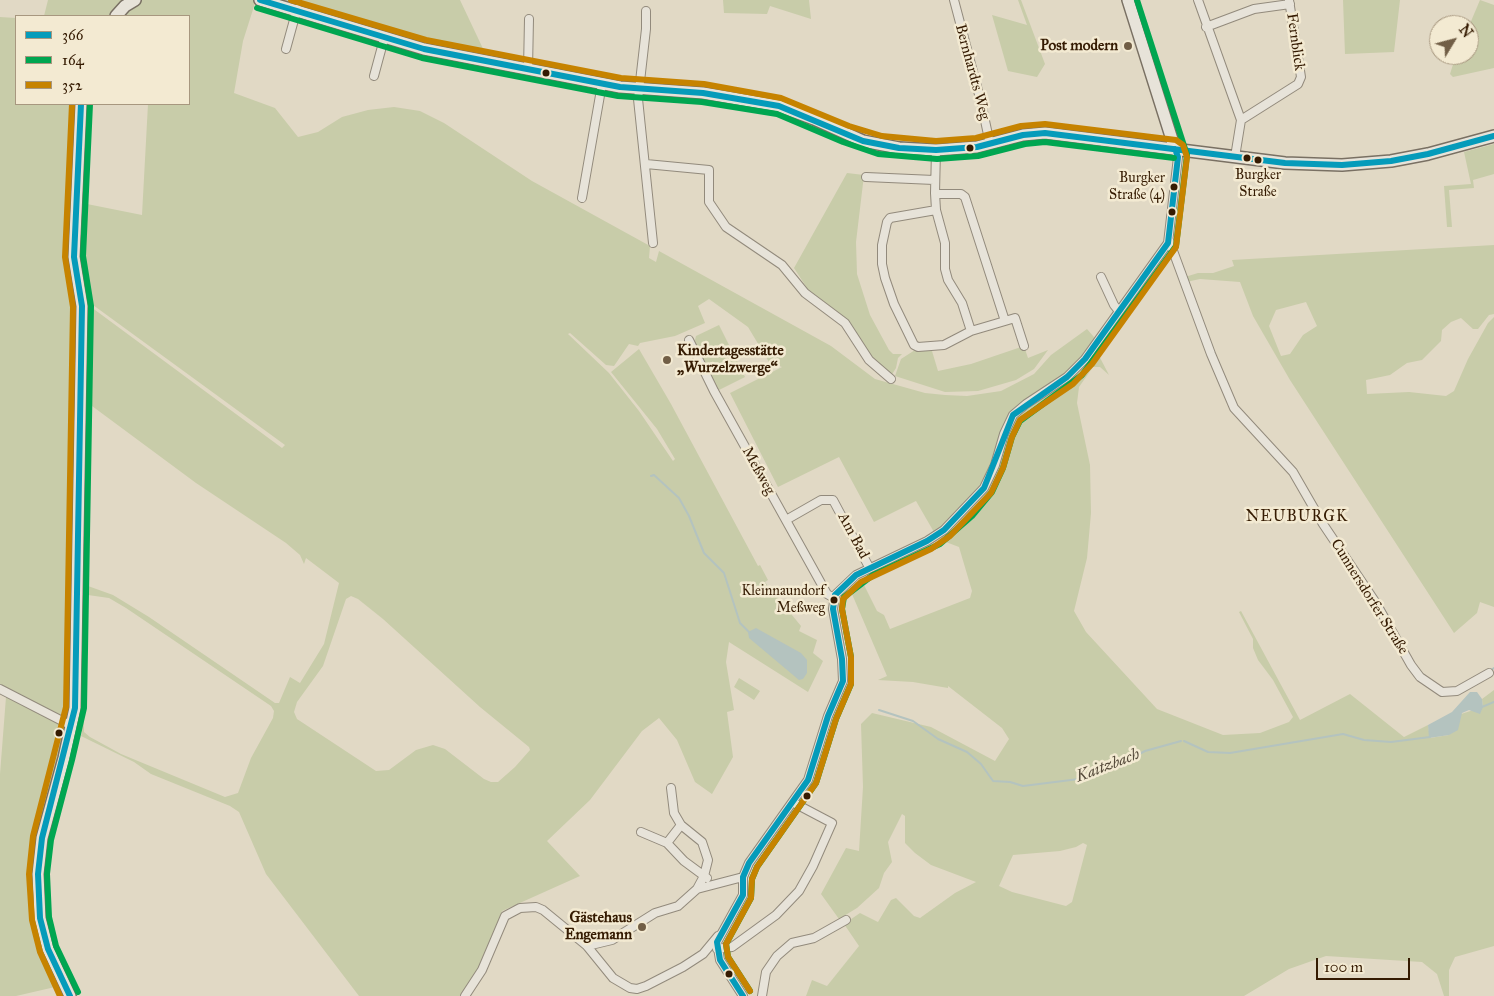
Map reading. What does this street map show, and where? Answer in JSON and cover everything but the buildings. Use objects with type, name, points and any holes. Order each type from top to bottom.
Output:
[{"type":"street","points":[[117,15],[125,6],[135,0]]},
{"type":"street","points":[[260,0],[297,9],[384,39],[424,49],[602,84],[639,89],[703,93],[779,106],[814,119],[844,137],[880,146],[936,150],[990,144],[1023,135],[1045,133],[1255,160],[1314,165],[1367,164],[1428,154],[1494,136]]},
{"type":"street","name":"Bernhardts Weg","points":[[954,0],[990,144]]},
{"type":"street","points":[[466,996],[484,965],[505,916],[512,911],[527,907],[542,910],[587,946],[613,978],[622,984],[637,989],[651,984],[703,954],[719,935],[743,894],[743,877],[749,863],[794,803],[808,780],[828,716],[843,681],[834,598],[836,592],[848,581],[870,567],[936,536],[965,510],[984,488],[995,465],[1004,434],[1013,415],[1076,369],[1160,256],[1169,240],[1178,157],[1128,0]]},
{"type":"street","points":[[1198,0],[1206,27],[1241,120],[1235,157]]},
{"type":"street","points":[[1206,27],[1254,9],[1290,2]]},
{"type":"street","name":"Fernblick","points":[[1241,120],[1298,84],[1301,68],[1290,2]]},
{"type":"street","points":[[286,50],[297,9]]},
{"type":"street","points":[[646,10],[646,29],[639,89],[653,243]]},
{"type":"street","points":[[528,19],[528,69]]},
{"type":"street","points":[[374,76],[384,39]]},
{"type":"street","points":[[582,198],[602,84]]},
{"type":"street","points":[[70,996],[48,949],[40,918],[38,874],[42,838],[72,726],[75,708],[82,306],[74,257],[81,105]]},
{"type":"street","points":[[936,150],[934,180],[936,210],[945,243],[945,269],[948,280],[962,303],[971,331]]},
{"type":"street","points":[[646,164],[709,170],[709,202],[726,227],[782,265],[805,293],[845,323],[869,360],[891,379]]},
{"type":"street","points":[[866,177],[934,180]]},
{"type":"street","points":[[935,194],[961,194],[965,197],[1005,321]]},
{"type":"street","points":[[936,210],[894,217],[887,222],[882,246],[882,264],[885,278],[894,304],[914,344],[918,347],[944,344],[971,331],[1015,318],[1024,346]]},
{"type":"street","name":"Cunnersdorfer Straße","points":[[1169,240],[1190,299],[1234,408],[1254,432],[1293,472],[1322,524],[1376,603],[1411,665],[1431,686],[1442,692],[1457,691],[1489,673]]},
{"type":"street","points":[[1101,277],[1118,310]]},
{"type":"street","name":"Meßweg","points":[[689,340],[715,393],[827,594],[834,598]]},
{"type":"street","name":"Am Bad","points":[[786,520],[821,500],[832,500],[870,567]]},
{"type":"street","points":[[0,689],[72,726]]},
{"type":"street","points":[[671,788],[674,813],[681,825],[696,836],[706,850],[708,860],[698,890]]},
{"type":"street","points":[[717,949],[732,947],[776,915],[799,891],[810,872],[832,823],[794,803]]},
{"type":"street","points":[[667,843],[681,825]]},
{"type":"street","points":[[641,832],[667,843],[684,861],[714,884]]},
{"type":"street","points":[[587,946],[612,940],[655,913],[678,906],[698,890],[743,877]]},
{"type":"street","points":[[762,996],[766,972],[777,956],[792,943],[814,938],[846,920]]},
{"type":"street","points":[[719,935],[717,949],[720,960],[743,996]]},
{"type":"street","points":[[703,954],[720,960]]},
{"type":"green space","points":[[48,0],[256,0],[243,41],[234,93],[275,108],[298,137],[318,132],[342,117],[368,110],[394,107],[420,111],[444,123],[532,181],[650,246],[649,258],[656,262],[659,251],[831,346],[875,379],[925,393],[945,395],[967,396],[1001,391],[1034,374],[1051,355],[1087,329],[1100,344],[1096,350],[1109,375],[1100,367],[1093,367],[1079,387],[1077,403],[1090,465],[1091,513],[1087,558],[1074,611],[1086,632],[1157,709],[1223,735],[1260,733],[1289,722],[1293,717],[1273,680],[1258,660],[1253,648],[1253,639],[1239,612],[1241,611],[1300,720],[1350,694],[1404,737],[1428,725],[1430,738],[1449,735],[1461,714],[1483,707],[1482,699],[1494,690],[1494,946],[1455,957],[1449,970],[1449,996],[1444,996],[1437,974],[1422,962],[1326,956],[1289,969],[1244,996],[806,996],[812,980],[827,986],[859,946],[844,924],[860,913],[878,922],[891,900],[896,898],[914,916],[920,918],[955,893],[976,882],[931,865],[915,853],[905,843],[905,816],[902,814],[888,842],[892,862],[884,873],[879,888],[857,908],[839,919],[821,894],[846,848],[859,851],[863,787],[861,724],[872,713],[931,727],[995,761],[1009,739],[1002,728],[948,686],[948,688],[913,682],[878,680],[887,676],[849,587],[856,580],[858,586],[864,585],[877,611],[884,615],[890,629],[970,598],[972,591],[959,547],[938,539],[916,501],[874,522],[839,457],[778,487],[730,393],[782,367],[769,362],[748,327],[709,299],[698,306],[705,323],[675,336],[640,343],[638,346],[629,344],[614,366],[606,365],[570,333],[568,334],[609,373],[639,411],[673,461],[675,459],[657,429],[611,372],[639,349],[671,404],[758,566],[760,565],[768,580],[765,582],[801,626],[799,631],[817,640],[813,653],[823,661],[808,692],[729,642],[726,662],[734,710],[727,712],[733,757],[712,794],[695,782],[677,740],[659,718],[642,731],[590,800],[547,841],[580,876],[502,911],[480,969],[463,996],[359,996],[266,874],[239,812],[230,806],[151,774],[134,762],[81,736],[82,732],[72,726],[69,718],[63,718],[0,687],[0,17],[15,18],[15,105],[86,105],[82,203],[142,215],[148,105],[190,105],[190,15],[44,15]],"holes":[[[93,305],[285,445],[282,448],[91,307]],[[79,307],[78,354],[72,333]],[[92,406],[196,483],[286,543],[300,555],[304,564],[306,558],[339,583],[324,644],[300,683],[290,677],[279,703],[275,703],[149,617],[113,595],[88,586],[84,581],[87,412]],[[88,595],[109,598],[271,706],[274,711],[273,718],[251,758],[238,793],[225,797],[121,754],[84,732],[82,614],[84,599]],[[351,596],[358,599],[383,619],[480,707],[529,747],[530,750],[515,767],[498,782],[484,779],[445,749],[433,745],[416,750],[389,770],[376,771],[297,719],[294,712],[297,702],[323,666],[346,599]],[[1083,843],[1087,845],[1072,902],[1066,906],[1012,892],[999,886],[1013,855],[1060,851]]]},
{"type":"green space","points":[[271,0],[460,0],[486,55],[410,40]]},
{"type":"green space","points":[[723,0],[809,0],[811,19],[770,6],[767,14],[724,13]]},
{"type":"green space","points":[[1018,0],[1021,0],[1045,64],[1037,77],[1008,71],[992,15],[1027,25]]},
{"type":"green space","points":[[1343,0],[1400,0],[1394,52],[1345,54]]},
{"type":"green space","points":[[1480,0],[1494,5],[1494,68],[1453,77],[1450,74],[1453,65],[1479,65],[1479,15],[1474,15]]},
{"type":"green space","points":[[1494,144],[1494,174],[1473,180],[1474,188],[1449,190],[1452,227],[1447,227],[1444,186],[1471,184],[1464,152]]},
{"type":"green space","points":[[847,173],[864,175],[856,242],[857,274],[870,315],[889,350],[893,354],[902,354],[898,358],[896,368],[891,376],[872,360],[848,320],[845,321],[809,291],[794,268]]},
{"type":"green space","points":[[1494,245],[1494,314],[1489,315],[1478,329],[1473,329],[1461,318],[1451,322],[1442,330],[1441,341],[1422,360],[1407,363],[1390,375],[1366,380],[1367,394],[1409,392],[1446,396],[1454,391],[1468,359],[1488,323],[1494,317],[1494,607],[1480,602],[1477,613],[1454,633],[1290,380],[1253,316],[1240,282],[1200,279],[1186,282],[1185,277],[1198,273],[1213,273],[1234,266],[1232,260]],"holes":[[[1306,302],[1317,326],[1303,335],[1290,354],[1281,356],[1269,326],[1276,310]]]},
{"type":"green space","points":[[719,325],[745,377],[719,390],[699,353],[696,353],[695,340],[696,336]]},
{"type":"green space","points":[[1024,346],[1028,358],[1048,350],[1034,369],[1016,380],[978,391],[945,392],[895,376],[901,359],[915,350],[932,351],[938,371],[971,364]]},
{"type":"green space","points":[[739,678],[760,691],[754,700],[734,687]]},
{"type":"green space","points":[[6,697],[59,724],[56,732],[64,738],[35,877],[65,992],[62,996],[58,996],[55,987],[16,996],[0,996],[0,774]]},
{"type":"shaded area","points":[[756,628],[801,653],[807,660],[807,673],[803,679],[799,680],[749,638],[748,632]]},
{"type":"shaded area","points":[[1470,692],[1477,692],[1482,699],[1483,707],[1480,714],[1469,710],[1462,713],[1458,730],[1449,735],[1429,738],[1428,725],[1452,712]]},
{"type":"waterway","name":"Kaitzbach","points":[[651,476],[654,475],[679,498],[689,516],[704,553],[724,573],[740,623],[750,633]]},
{"type":"waterway","points":[[1489,671],[1494,668]]},
{"type":"waterway","name":"Kaitzbach","points":[[1482,707],[1494,702]]},
{"type":"waterway","name":"Kaitzbach","points":[[879,710],[913,721],[938,739],[967,752],[981,764],[993,781],[1010,782],[1023,786],[1079,779],[1119,765],[1145,751],[1181,741]]},
{"type":"waterway","name":"Kaitzbach","points":[[1184,741],[1208,752],[1230,753],[1343,734],[1364,740],[1391,742],[1430,737]]},
{"type":"transit line","name":"366","points":[[260,0],[424,49],[620,87],[703,93],[779,106],[863,141],[899,148],[936,150],[977,147],[1023,135],[1045,133],[1285,163],[1342,165],[1391,161],[1428,154],[1494,136]]},
{"type":"transit line","name":"352","points":[[291,0],[426,40],[621,78],[704,84],[781,98],[849,126],[882,136],[936,141],[976,138],[1021,126],[1045,124],[1176,140],[1183,145],[1187,157],[1176,247],[1092,364],[1073,384],[1020,420],[1012,437],[1003,468],[991,493],[950,536],[931,549],[861,582],[843,599],[842,609],[851,657],[851,684],[836,719],[816,783],[757,867],[752,879],[751,898],[726,944],[728,957],[750,991]]},
{"type":"transit line","name":"164","points":[[750,991],[728,957],[726,944],[751,898],[752,879],[757,867],[816,783],[836,719],[851,684],[851,657],[842,609],[844,597],[873,575],[940,544],[972,516],[992,492],[1003,468],[1012,437],[1020,421],[1082,375],[1176,246],[1187,155],[1137,0]]},
{"type":"transit line","name":"164","points":[[257,8],[422,58],[618,96],[702,102],[777,114],[843,142],[878,154],[937,159],[978,156],[1025,144],[1045,142],[1174,158]]},
{"type":"transit line","name":"352","points":[[60,996],[40,952],[32,920],[29,874],[33,836],[66,707],[73,307],[65,257],[72,105]]},
{"type":"transit line","name":"366","points":[[70,996],[48,949],[40,918],[38,874],[42,838],[75,708],[82,306],[74,257],[81,105]]},
{"type":"transit line","name":"164","points":[[78,992],[56,946],[49,917],[47,874],[51,840],[84,708],[91,306],[83,256],[90,105]]},
{"type":"transit line","name":"366","points":[[743,996],[720,960],[717,942],[743,895],[743,877],[749,863],[808,780],[828,716],[843,681],[842,659],[833,609],[835,595],[856,575],[927,541],[944,530],[984,488],[1013,415],[1067,377],[1085,359],[1168,243],[1178,157],[1175,149]]},
{"type":"place","name":"Post modern","points":[[1128,46]]},
{"type":"place","name":"Burgker Straße","points":[[1258,160]]},
{"type":"place","name":"Burgker Straße (4)","points":[[1174,187]]},
{"type":"place","name":"Kindertagesstätte „Wurzelzwerge“","points":[[667,360]]},
{"type":"place","name":"Kleinnaundorf Meßweg","points":[[834,600]]},
{"type":"place","name":"Gästehaus Engemann","points":[[642,927]]},
{"type":"district","name":"NEUBURGK","points":[[1297,517]]}]
